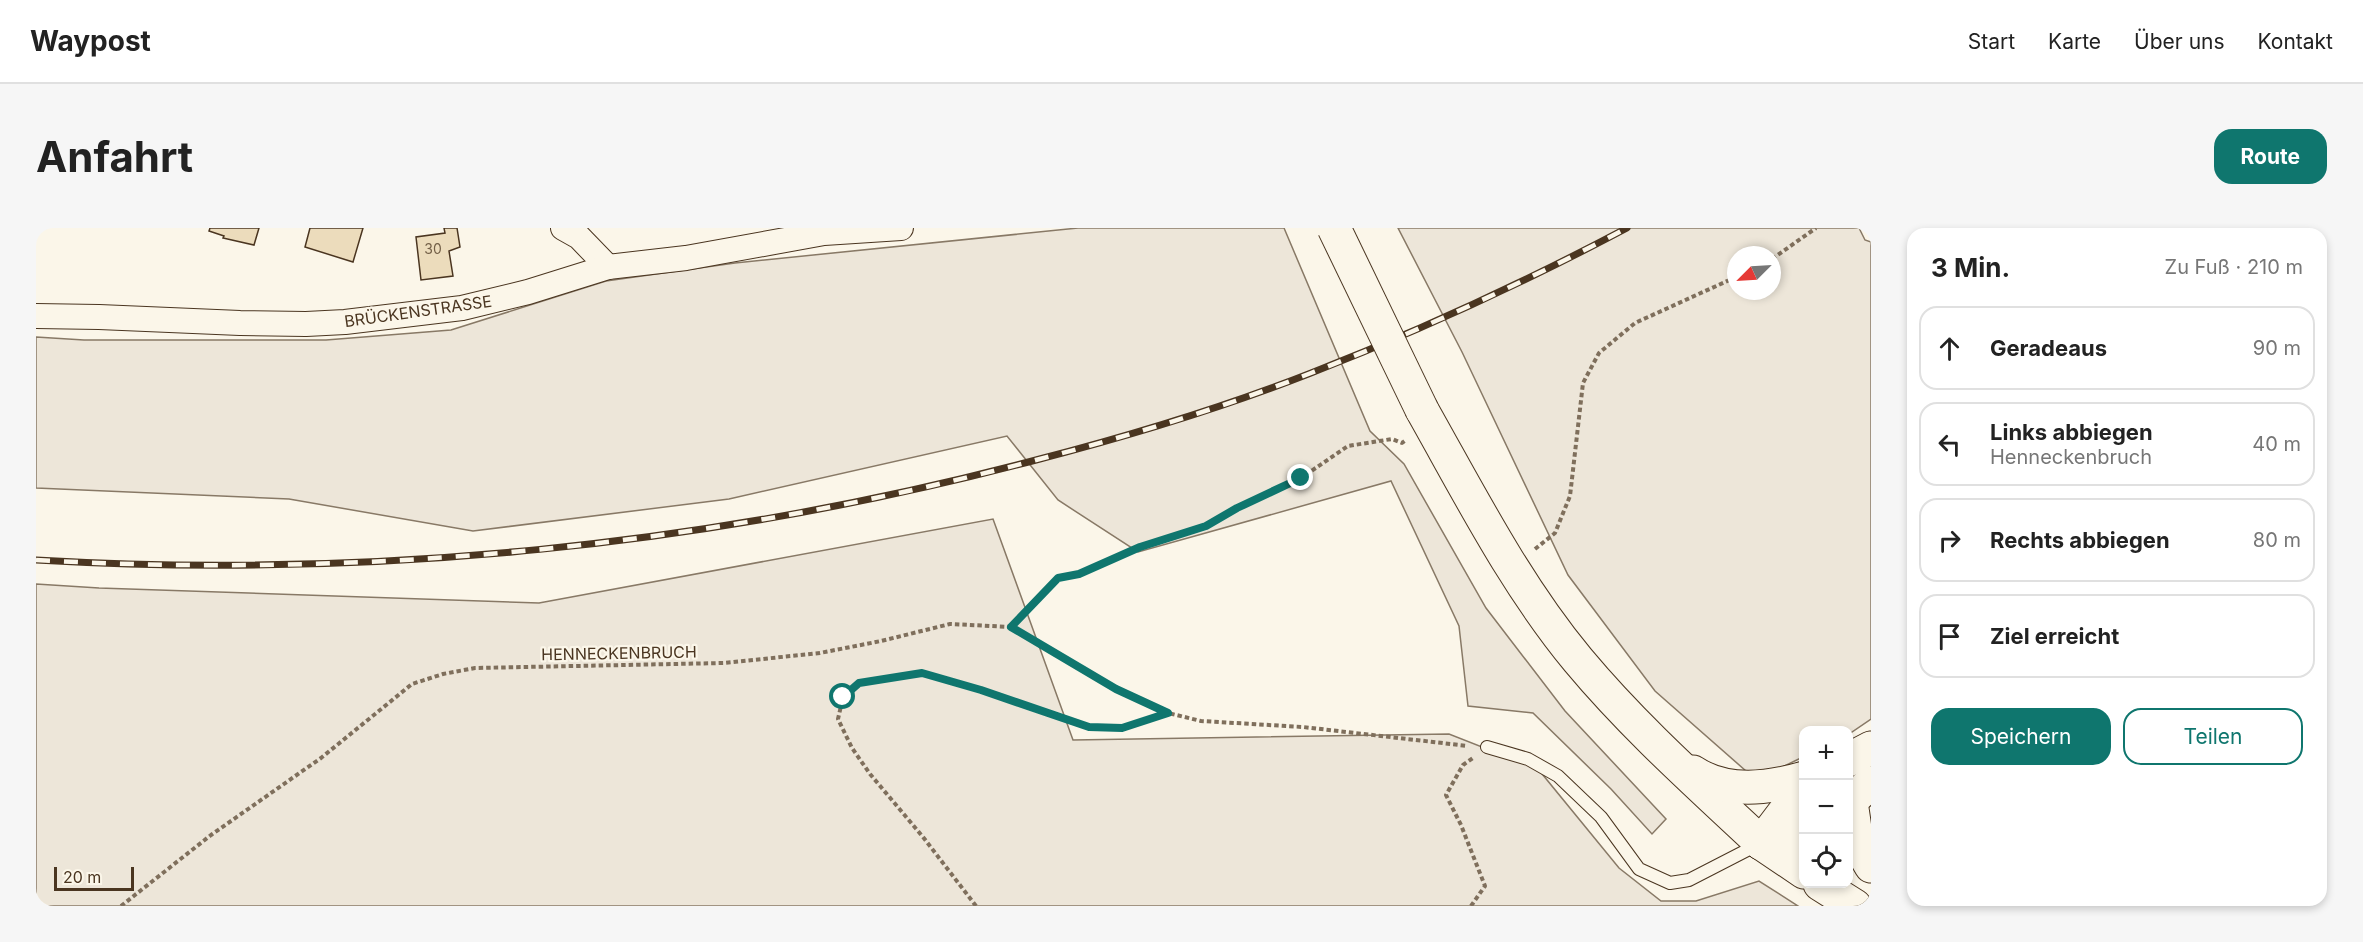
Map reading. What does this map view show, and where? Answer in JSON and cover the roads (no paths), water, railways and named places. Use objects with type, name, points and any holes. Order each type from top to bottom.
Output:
[{"type":"main road","points":[[1334,228],[1422,410],[1512,569],[1578,660],[1662,751],[1761,843],[1799,869]]},
{"type":"main road","points":[[1853,757],[1871,748]]},
{"type":"main road","points":[[1662,751],[1702,778],[1731,788],[1775,786],[1799,779]]},
{"type":"main road","points":[[1857,796],[1857,843],[1871,866]]},
{"type":"main road","points":[[1761,843],[1799,797]]},
{"type":"main road","points":[[1761,843],[1786,840],[1799,833]]},
{"type":"main road","points":[[1827,888],[1855,906]]},
{"type":"street","points":[[563,228],[579,237],[608,267]]},
{"type":"street","name":"BRÜCKENSTRASSE","points":[[36,316],[262,324],[345,322],[481,304],[608,267],[686,258],[824,233],[901,228]]},
{"type":"lane","points":[[1487,747],[1528,759],[1558,776],[1601,817],[1639,869],[1670,883],[1689,880],[1761,843]]},
{"type":"railway","points":[[36,560],[162,565],[288,564],[414,559],[540,549],[665,534],[790,515],[913,490],[1106,441],[1175,421],[1277,386],[1392,340],[1471,305],[1627,228]]}]
